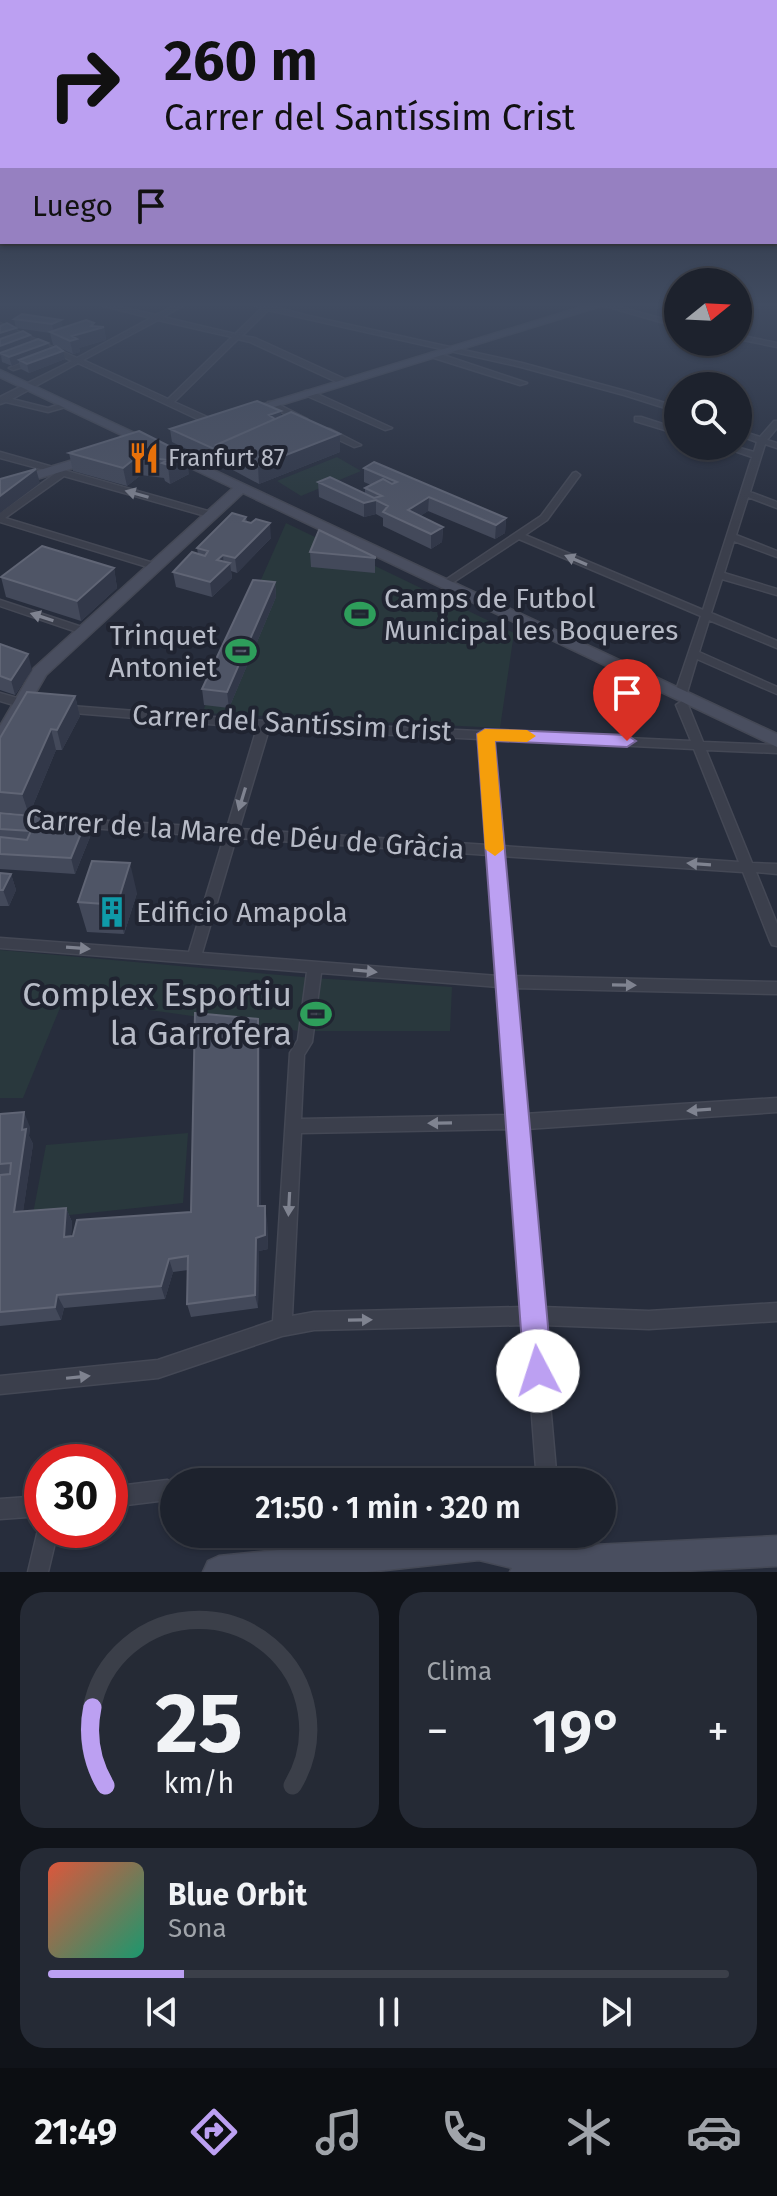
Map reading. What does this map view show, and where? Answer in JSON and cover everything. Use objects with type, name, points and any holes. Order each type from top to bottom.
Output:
[{"type":"street","points":[[10,378],[777,749]]},
{"type":"street","points":[[2,400],[40,378]]},
{"type":"street","points":[[116,378],[211,422]]},
{"type":"street","points":[[169,403],[195,378]]},
{"type":"street","points":[[336,378],[344,382]]},
{"type":"street","points":[[196,427],[356,378]]},
{"type":"street","points":[[508,378],[523,383]]},
{"type":"street","points":[[566,378],[664,405]]},
{"type":"street","points":[[308,393],[388,428]]},
{"type":"street","points":[[2,400],[48,410],[66,404]]},
{"type":"street","points":[[271,404],[357,445]]},
{"type":"street","points":[[638,419],[664,427]]},
{"type":"street","points":[[777,424],[762,440],[681,700],[777,941]]},
{"type":"street","points":[[130,447],[165,436]]},
{"type":"street","points":[[752,437],[777,446]]},
{"type":"street","points":[[0,486],[107,454]]},
{"type":"street","points":[[752,454],[757,456]]},
{"type":"street","points":[[0,455],[212,515]]},
{"type":"street","points":[[0,518],[57,471]]},
{"type":"street","points":[[442,585],[544,518],[576,475]]},
{"type":"street","points":[[0,740],[40,672],[240,489]]},
{"type":"street","points":[[745,493],[777,505]]},
{"type":"street","points":[[0,518],[157,567]]},
{"type":"street","points":[[518,535],[777,645]]},
{"type":"street","points":[[731,536],[777,554]]},
{"type":"street","points":[[719,575],[777,592]]},
{"type":"street","points":[[0,603],[84,631]]},
{"type":"street","points":[[694,654],[777,691]]},
{"type":"street","name":"Carrer del Santíssim Crist","points":[[0,697],[21,704],[264,725],[777,749]]},
{"type":"street","points":[[681,700],[777,741]]},
{"type":"street","points":[[194,957],[264,725]]},
{"type":"street","points":[[485,734],[546,1468]]},
{"type":"street","name":"Carrer de la Mare de Déu de Gràcia","points":[[62,822],[777,869]]},
{"type":"street","points":[[0,943],[506,982],[777,988]]},
{"type":"street","points":[[282,1327],[297,1053],[305,1042],[315,967]]},
{"type":"street","points":[[294,1126],[517,1122],[777,1105]]},
{"type":"street","points":[[0,1385],[158,1369],[282,1327],[314,1321],[533,1316],[649,1320],[777,1312]]},
{"type":"street","points":[[128,1495],[160,1491]]},
{"type":"street","points":[[0,1509],[24,1507]]},
{"type":"street","points":[[219,1572],[479,1545],[546,1560],[777,1551]]},
{"type":"street","points":[[38,1572],[44,1548]]},
{"type":"shaded area","points":[[337,457],[361,471],[301,496],[277,481]]},
{"type":"shaded area","name":"Camps de Futbol Municipal les Boqueres","points":[[286,523],[514,633],[500,728],[202,713]]},
{"type":"shaded area","name":"Complex Esportiu la Garrofera","points":[[0,950],[452,987],[450,1031],[299,1031],[64,998],[23,1098],[0,1098]]},
{"type":"shaded area","points":[[188,1133],[183,1203],[32,1219],[46,1145]]},
{"type":"building","points":[[257,401],[281,411],[269,415],[275,419],[216,445],[214,449],[170,429]]},
{"type":"building","points":[[291,412],[340,434],[258,466],[216,445]]},
{"type":"building","points":[[139,431],[187,455],[168,465],[162,463],[168,460],[138,456],[123,468],[69,453]]},
{"type":"building","points":[[374,462],[506,518],[496,525],[429,497],[408,510],[443,527],[431,534],[383,512],[388,506],[376,500],[364,503],[318,482],[330,477],[374,498],[382,496],[365,488],[383,479],[392,484],[397,482],[364,468]]},
{"type":"building","points":[[36,469],[0,496],[0,479]]},
{"type":"building","points":[[232,513],[246,517],[243,521],[251,523],[256,519],[270,523],[235,558],[223,555],[217,560],[230,563],[210,582],[173,572],[192,552],[205,556],[208,551],[197,548]]},
{"type":"building","points":[[319,530],[375,557],[375,558],[310,552]]},
{"type":"building","points":[[42,546],[114,568],[77,601],[1,577]]},
{"type":"building","points":[[253,580],[275,582],[227,692],[202,689]]},
{"type":"building","points":[[0,644],[28,654],[11,680],[0,676]]},
{"type":"building","points":[[27,692],[75,696],[57,730],[51,729],[22,794],[0,792],[0,738]]},
{"type":"building","points":[[0,813],[86,821],[71,858],[0,854],[0,837],[27,840],[31,831],[0,829]]},
{"type":"building","points":[[92,861],[130,863],[117,905],[78,902]]},
{"type":"building","points":[[0,873],[11,874],[3,890],[0,890]]},
{"type":"building","points":[[195,1013],[258,1019],[258,1206],[265,1206],[265,1235],[256,1238],[255,1295],[187,1304],[188,1256],[169,1259],[161,1286],[57,1295],[55,1307],[0,1312],[0,1175],[10,1174],[11,1163],[0,1164],[0,1114],[24,1112],[22,1130],[26,1129],[14,1212],[66,1208],[64,1237],[73,1236],[77,1220],[191,1212]]},
{"type":"slow traffic","points":[[495,849],[485,734],[527,736]]},
{"type":"place","name":"Franfurt 87","points":[[144,458]]},
{"type":"place","name":"Camps de Futbol Municipal les Boqueres","points":[[360,614]]},
{"type":"place","name":"Trinquet Antoniet","points":[[241,651]]},
{"type":"place","name":"Edificio Amapola","points":[[112,912]]},
{"type":"place","name":"Complex Esportiu la Garrofera","points":[[316,1014]]},
{"type":"route","points":[[538,1371],[485,734],[627,741]]}]
